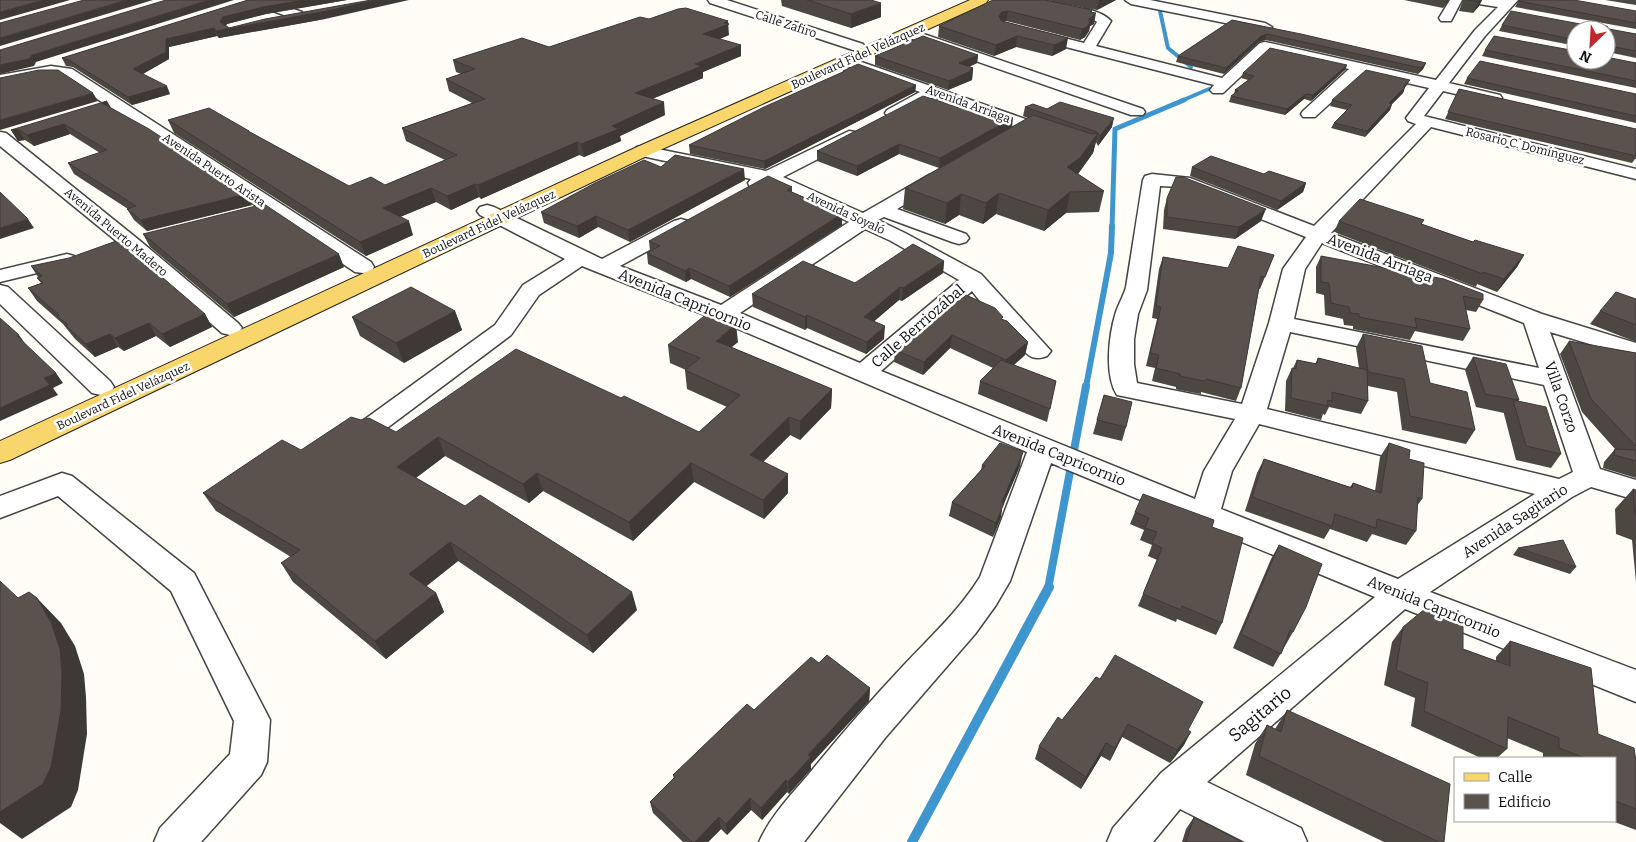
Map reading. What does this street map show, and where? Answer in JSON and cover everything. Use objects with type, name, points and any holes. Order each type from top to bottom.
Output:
[{"type":"main road","name":"Boulevard Fidel Velázquez","points":[[0,454],[494,215],[963,0]]},
{"type":"main road","name":"Boulevard Fidel Velázquez","points":[[0,433],[363,267],[494,215],[643,151],[847,62],[980,0]]},
{"type":"street","name":"Calle Zafiro","points":[[714,0],[858,47]]},
{"type":"street","points":[[1023,0],[1095,15],[1104,21],[1088,48]]},
{"type":"street","points":[[1131,0],[1280,30]]},
{"type":"street","points":[[1446,18],[1456,0]]},
{"type":"street","points":[[1476,0],[1507,5],[1522,13]]},
{"type":"street","points":[[250,1],[278,13],[297,15],[311,9],[278,13]]},
{"type":"street","points":[[1205,514],[1218,471],[1252,414],[1294,269],[1318,234],[1421,120],[1439,86],[1480,33],[1507,5]]},
{"type":"street","points":[[1015,30],[1088,48],[1221,86],[1264,46]]},
{"type":"street","points":[[909,33],[1136,112]]},
{"type":"street","points":[[1480,33],[1499,37]]},
{"type":"street","points":[[1247,42],[1358,69],[1514,103]]},
{"type":"street","points":[[1461,58],[1480,62]]},
{"type":"street","name":"Avenida Arriaga","points":[[847,62],[934,91],[1062,138]]},
{"type":"street","points":[[1432,65],[1451,70]]},
{"type":"street","points":[[0,76],[67,66]]},
{"type":"street","points":[[0,80],[59,71],[67,66]]},
{"type":"street","name":"Avenida Puerto Arista","points":[[67,66],[114,104],[363,267]]},
{"type":"street","points":[[1309,114],[1358,69]]},
{"type":"street","points":[[741,192],[934,91]]},
{"type":"street","points":[[95,109],[114,104]]},
{"type":"street","name":"Rosario C. Domínguez","points":[[1421,120],[1636,174]]},
{"type":"street","points":[[1011,136],[1029,126]]},
{"type":"street","name":"Avenida Puerto Madero","points":[[7,136],[142,242],[230,328]]},
{"type":"street","name":"Avenida Soyaló","points":[[643,151],[768,177],[898,236],[973,279],[1019,332]]},
{"type":"street","points":[[723,314],[882,210],[951,170]]},
{"type":"street","name":"Avenida Arriaga","points":[[1252,414],[1126,389],[1121,369],[1124,330],[1136,290],[1152,180],[1183,182],[1534,319],[1636,351]]},
{"type":"street","points":[[244,216],[272,208]]},
{"type":"street","points":[[882,210],[959,238]]},
{"type":"street","name":"Avenida Capricornio","points":[[494,215],[580,258],[723,314],[1106,475],[1636,686]]},
{"type":"street","points":[[603,267],[698,216]]},
{"type":"street","points":[[0,276],[142,242]]},
{"type":"street","points":[[370,428],[503,330],[530,290],[580,258]]},
{"type":"street","name":"Calle Berriozábal","points":[[862,374],[973,279]]},
{"type":"street","points":[[0,292],[101,387]]},
{"type":"street","name":"Villa Corzo","points":[[1534,319],[1588,476]]},
{"type":"street","points":[[1280,322],[1555,379]]},
{"type":"street","points":[[1019,332],[1039,351]]},
{"type":"street","points":[[1252,414],[1562,490]]},
{"type":"street","points":[[779,842],[824,782],[977,608],[988,593],[1046,450]]},
{"type":"street","points":[[1588,476],[1636,490]]},
{"type":"street","name":"Avenida Sagitario","points":[[1401,594],[1562,490],[1588,476]]},
{"type":"street","points":[[0,507],[62,483],[184,582],[252,720],[248,762],[174,842]]},
{"type":"street","name":"Sagitario","points":[[1127,842],[1174,786],[1401,594]]},
{"type":"street","points":[[1174,786],[1287,842]]},
{"type":"building","points":[[0,0],[43,0],[0,12]]},
{"type":"building","points":[[84,0],[126,0],[0,38],[0,23]]},
{"type":"building","points":[[166,0],[209,0],[32,55],[29,59],[0,65],[0,50]]},
{"type":"building","points":[[248,0],[305,0],[263,7],[223,17],[220,22],[229,28],[265,19],[376,0],[322,12],[216,31],[214,28],[166,39],[166,52],[133,69],[167,86],[128,97],[69,60],[62,58]]},
{"type":"building","points":[[807,0],[871,0],[881,3],[851,14]]},
{"type":"building","points":[[993,0],[1045,0],[1092,10],[1090,12],[1096,13],[1088,20],[1091,20],[1087,27],[1082,29],[1008,11],[1002,12],[999,16],[1002,21],[1068,38],[1054,45],[1017,36],[996,45],[939,26]]},
{"type":"building","points":[[1574,0],[1636,11],[1636,23],[1518,1]]},
{"type":"building","points":[[686,8],[728,21],[724,23],[729,24],[703,34],[741,45],[695,64],[702,66],[635,93],[664,102],[612,126],[619,129],[581,144],[577,142],[478,185],[475,184],[447,196],[431,188],[383,208],[409,221],[360,242],[168,120],[209,108],[349,186],[371,177],[385,185],[457,155],[402,128],[485,99],[446,79],[475,69],[453,60],[522,38],[549,47],[640,17],[649,19]]},
{"type":"building","points":[[1511,11],[1566,21],[1566,38],[1502,25]]},
{"type":"building","points":[[1232,20],[1426,63],[1421,68],[1267,34],[1261,36],[1226,68],[1178,56]]},
{"type":"building","points":[[1616,30],[1636,34],[1636,51],[1616,47]]},
{"type":"building","points":[[923,36],[978,55],[959,63],[973,68],[970,70],[973,70],[949,81],[875,56]]},
{"type":"building","points":[[1494,36],[1566,49],[1566,67],[1485,50]]},
{"type":"building","points":[[1270,48],[1347,65],[1313,95],[1306,94],[1287,109],[1231,96],[1238,91],[1235,90],[1254,76],[1243,73]]},
{"type":"building","points":[[1616,59],[1636,63],[1636,81],[1582,70],[1616,70]]},
{"type":"building","points":[[1480,61],[1636,94],[1636,116],[1467,78]]},
{"type":"building","points":[[858,64],[916,85],[764,161],[689,145],[764,107]]},
{"type":"building","points":[[39,70],[58,70],[93,93],[0,120],[0,78]]},
{"type":"building","points":[[1366,70],[1410,80],[1389,103],[1392,104],[1367,131],[1334,123],[1352,105],[1332,100]]},
{"type":"building","points":[[1459,89],[1636,129],[1636,156],[1448,112]]},
{"type":"building","points":[[923,96],[998,120],[1007,116],[1013,118],[940,158],[899,144],[857,166],[817,151]]},
{"type":"building","points":[[107,101],[102,103],[149,129],[247,194],[141,220],[127,209],[136,206],[68,163],[107,150],[64,124],[27,135],[18,129],[11,130]]},
{"type":"building","points":[[1060,102],[1114,118],[1100,136],[1097,132],[1025,107],[1033,104],[1047,109]]},
{"type":"building","points":[[1033,115],[1092,134],[1098,133],[1080,158],[1067,167],[1104,191],[1070,192],[1048,210],[999,193],[986,203],[961,194],[947,203],[905,188]]},
{"type":"building","points":[[675,155],[744,169],[628,230],[596,216],[577,226],[541,212],[595,183],[644,160],[661,167]]},
{"type":"building","points":[[1211,156],[1264,174],[1269,171],[1306,183],[1281,201],[1192,167]]},
{"type":"building","points":[[768,176],[792,187],[787,190],[842,214],[729,286],[689,268],[685,271],[647,253],[660,246],[649,241]]},
{"type":"building","points":[[1176,177],[1183,177],[1266,209],[1239,227],[1167,217],[1167,198]]},
{"type":"building","points":[[0,192],[28,219],[0,228]]},
{"type":"building","points":[[1360,199],[1424,220],[1421,224],[1473,242],[1475,240],[1524,255],[1504,279],[1483,272],[1483,274],[1339,221]]},
{"type":"building","points":[[264,204],[339,254],[227,304],[143,234]]},
{"type":"building","points":[[119,240],[205,314],[162,334],[149,323],[115,338],[110,334],[86,344],[66,326],[68,325],[57,316],[59,315],[28,288],[43,283],[37,278],[42,276],[31,266],[69,258]]},
{"type":"building","points":[[913,244],[944,261],[903,288],[900,287],[864,317],[885,326],[867,342],[807,315],[805,317],[752,294],[803,261],[855,283]]},
{"type":"building","points":[[1238,246],[1274,255],[1265,277],[1261,276],[1241,388],[1206,379],[1205,381],[1184,377],[1180,376],[1180,374],[1156,368],[1159,355],[1150,353],[1161,307],[1156,306],[1163,257],[1228,268]]},
{"type":"building","points":[[1321,256],[1444,279],[1483,294],[1483,300],[1463,296],[1470,329],[1415,318],[1417,328],[1359,317],[1359,314],[1350,313],[1349,307],[1331,303],[1329,283],[1321,282]]},
{"type":"building","points":[[411,287],[455,311],[396,343],[352,317]]},
{"type":"building","points":[[1616,292],[1636,299],[1636,325],[1600,311]]},
{"type":"building","points":[[966,295],[995,308],[1003,317],[1001,319],[1007,321],[1028,342],[1006,360],[952,335],[924,362],[895,350],[939,312],[952,302],[955,303]]},
{"type":"building","points":[[708,313],[736,324],[716,341],[832,389],[800,421],[789,417],[750,455],[788,474],[763,500],[691,463],[629,522],[537,473],[523,484],[438,437],[397,467],[465,506],[480,495],[632,592],[587,635],[450,542],[409,574],[436,593],[375,641],[281,563],[300,550],[203,493],[282,440],[301,450],[351,417],[361,420],[369,418],[396,432],[516,349],[621,398],[624,396],[699,432],[740,395],[685,370],[700,358],[668,345]]},
{"type":"building","points":[[0,318],[56,373],[44,378],[50,385],[0,408]]},
{"type":"building","points":[[1363,334],[1422,346],[1430,383],[1467,392],[1475,430],[1410,416],[1404,379],[1368,372]]},
{"type":"building","points":[[1569,341],[1636,353],[1636,446],[1591,399]]},
{"type":"building","points":[[1473,357],[1506,364],[1519,400],[1485,394]]},
{"type":"building","points":[[1318,358],[1367,370],[1368,401],[1332,392],[1332,401],[1327,400],[1328,406],[1291,398],[1292,368],[1296,369],[1297,360],[1317,364]]},
{"type":"building","points":[[1001,360],[1056,381],[1050,409],[980,381]]},
{"type":"building","points":[[1104,395],[1132,402],[1126,427],[1097,420]]},
{"type":"building","points":[[1513,400],[1546,407],[1561,454],[1526,446]]},
{"type":"building","points":[[1000,443],[1023,452],[1002,502],[1004,503],[996,523],[952,502],[985,466],[982,465]]},
{"type":"building","points":[[1389,443],[1410,450],[1409,459],[1424,463],[1422,499],[1418,497],[1416,531],[1377,519],[1376,528],[1335,514],[1332,526],[1252,497],[1264,459],[1352,488],[1353,483],[1381,493]]},
{"type":"building","points":[[1615,449],[1636,450],[1636,461],[1614,455]]},
{"type":"building","points":[[1633,489],[1636,490],[1636,515],[1635,514]]},
{"type":"building","points":[[1143,494],[1214,520],[1212,527],[1243,538],[1222,623],[1182,606],[1181,610],[1143,594],[1162,548],[1152,543],[1157,532],[1145,528],[1149,518],[1135,512]]},
{"type":"building","points":[[1563,540],[1576,567],[1518,548]]},
{"type":"building","points":[[1279,545],[1322,564],[1306,607],[1293,632],[1290,630],[1281,654],[1241,634]]},
{"type":"building","points":[[0,581],[18,598],[29,592],[37,598],[51,622],[60,649],[62,673],[61,711],[51,767],[43,784],[0,812]]},
{"type":"building","points":[[1426,608],[1463,621],[1463,649],[1510,666],[1510,641],[1591,668],[1598,734],[1634,748],[1636,761],[1636,809],[1616,801],[1616,757],[1582,757],[1559,748],[1559,738],[1508,717],[1507,749],[1424,711],[1428,683],[1396,670],[1403,627]]},
{"type":"building","points":[[827,655],[870,688],[808,755],[811,757],[788,782],[786,780],[761,808],[750,798],[726,824],[719,817],[695,842],[692,842],[650,802],[675,777],[673,775],[747,704],[754,710],[811,657],[819,663]]},
{"type":"building","points":[[1115,655],[1203,702],[1188,730],[1191,732],[1177,750],[1128,724],[1115,748],[1106,743],[1086,777],[1039,746],[1058,717],[1062,720],[1096,677],[1100,679]]},
{"type":"building","points":[[1287,710],[1450,784],[1444,842],[1439,842],[1259,756],[1267,725],[1281,732]]},
{"type":"building","points":[[1194,817],[1242,842],[1186,842]]},
{"type":"waterway","points":[[1160,11],[1168,48],[1191,67]]},
{"type":"waterway","points":[[1181,101],[1209,89]]},
{"type":"waterway","points":[[1112,228],[1115,129],[1184,100]]},
{"type":"waterway","points":[[1086,387],[1111,253],[1112,226]]},
{"type":"waterway","points":[[1048,589],[1086,386]]},
{"type":"waterway","points":[[912,842],[1048,589]]}]
